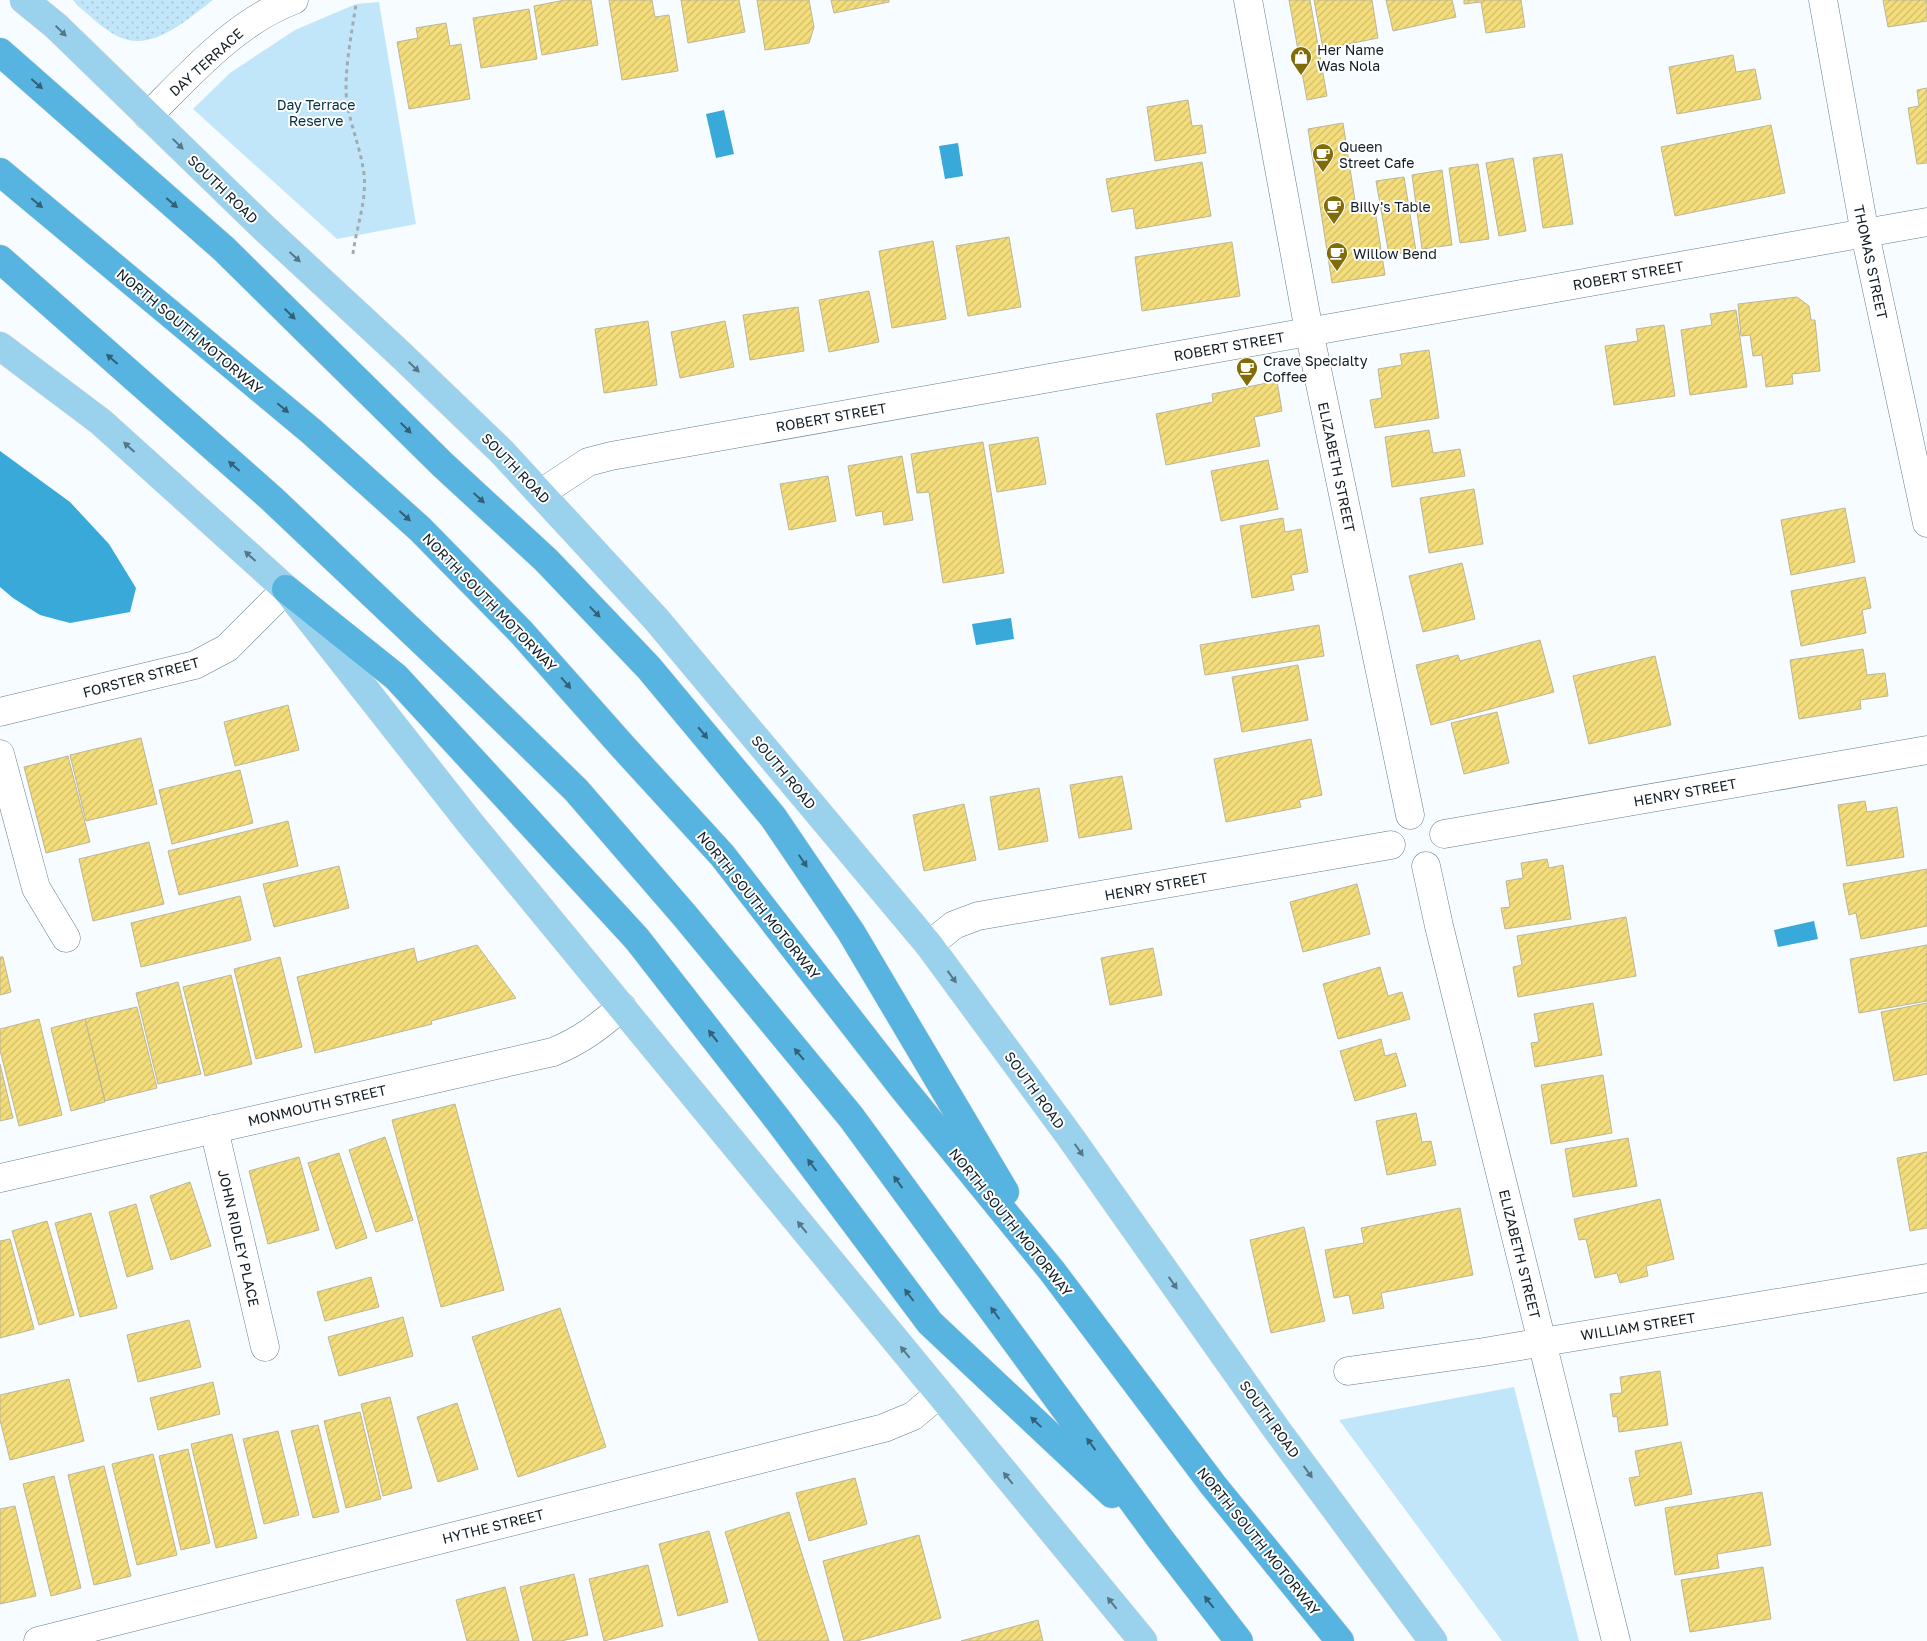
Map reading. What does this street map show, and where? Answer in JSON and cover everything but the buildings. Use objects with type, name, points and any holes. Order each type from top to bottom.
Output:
[{"type":"highway","points":[[0,52],[224,249],[443,465],[546,560],[649,668],[774,817],[846,923],[1052,1271]]},
{"type":"highway","name":"NORTH SOUTH MOTORWAY","points":[[0,172],[310,431],[420,529],[521,632],[722,855],[902,1087],[1052,1271],[1213,1485],[1340,1641]]},
{"type":"highway","points":[[0,259],[270,498],[462,679],[576,790],[686,916],[850,1117],[1161,1540],[1239,1641]]},
{"type":"highway","points":[[286,589],[396,677],[637,938],[778,1120],[930,1323],[1161,1540]]},
{"type":"main road","name":"SOUTH ROAD","points":[[24,0],[56,26],[269,234],[399,353],[502,452],[656,619],[929,945],[1071,1138],[1277,1430],[1433,1641]]},
{"type":"main road","points":[[0,346],[101,422],[286,589],[470,823],[1143,1641]]},
{"type":"street","name":"DAY TERRACE","points":[[148,116],[233,34],[294,0]]},
{"type":"street","name":"ELIZABETH STREET","points":[[1248,0],[1309,331],[1410,815]]},
{"type":"street","name":"THOMAS STREET","points":[[1823,0],[1865,234],[1927,523]]},
{"type":"street","name":"ROBERT STREET","points":[[541,493],[588,462],[611,456],[1927,222]]},
{"type":"street","name":"FORSTER STREET","points":[[0,712],[195,665],[227,648],[286,589]]},
{"type":"street","name":"HENRY STREET","points":[[1444,834],[1927,750]]},
{"type":"street","points":[[0,754],[36,888],[66,938]]},
{"type":"street","points":[[1419,814],[1435,820],[1444,834],[1444,848],[1439,858],[1426,866],[1416,868],[1406,865],[1398,859],[1391,845],[1391,835],[1398,823],[1410,815],[1419,814]]},
{"type":"street","name":"HENRY STREET","points":[[929,945],[954,925],[978,916],[1391,845]]},
{"type":"street","name":"ELIZABETH STREET","points":[[1426,866],[1439,926],[1616,1641]]},
{"type":"street","name":"MONMOUTH STREET","points":[[0,1178],[553,1052],[575,1043],[593,1032],[622,1007]]},
{"type":"street","name":"JOHN RIDLEY PLACE","points":[[214,1129],[265,1347]]},
{"type":"street","name":"WILLIAM STREET","points":[[1348,1371],[1484,1352],[1927,1278]]},
{"type":"street","name":"HYTHE STREET","points":[[38,1641],[884,1428],[912,1416],[939,1394]]},
{"type":"path","points":[[353,254],[362,206],[364,175],[347,102],[348,61],[356,4]]},
{"type":"green space","points":[[73,0],[213,0],[168,32],[156,38],[143,41],[117,36],[101,26]]},
{"type":"green space","name":"Day Terrace Reserve","points":[[379,2],[416,224],[337,239],[193,109],[230,73],[295,30],[356,4]]},
{"type":"green space","points":[[1514,1387],[1579,1641],[1502,1641],[1339,1420]]},
{"type":"water","points":[[724,110],[734,154],[716,158],[706,114]]},
{"type":"water","points":[[958,143],[963,176],[945,179],[939,146]]},
{"type":"water","points":[[0,451],[70,502],[109,544],[136,588],[130,612],[70,623],[40,615],[13,598],[0,587]]},
{"type":"water","points":[[1011,618],[1014,639],[976,645],[972,624]]},
{"type":"water","points":[[1814,921],[1818,939],[1778,947],[1774,930]]},
{"type":"place","name":"Her Name Was Nola","points":[[1301,76]]},
{"type":"place","name":"Queen Street Cafe","points":[[1323,173]]},
{"type":"place","name":"Billy's Table","points":[[1334,225]]},
{"type":"place","name":"Willow Bend","points":[[1337,272]]},
{"type":"place","name":"Crave Specialty Coffee","points":[[1247,387]]}]
